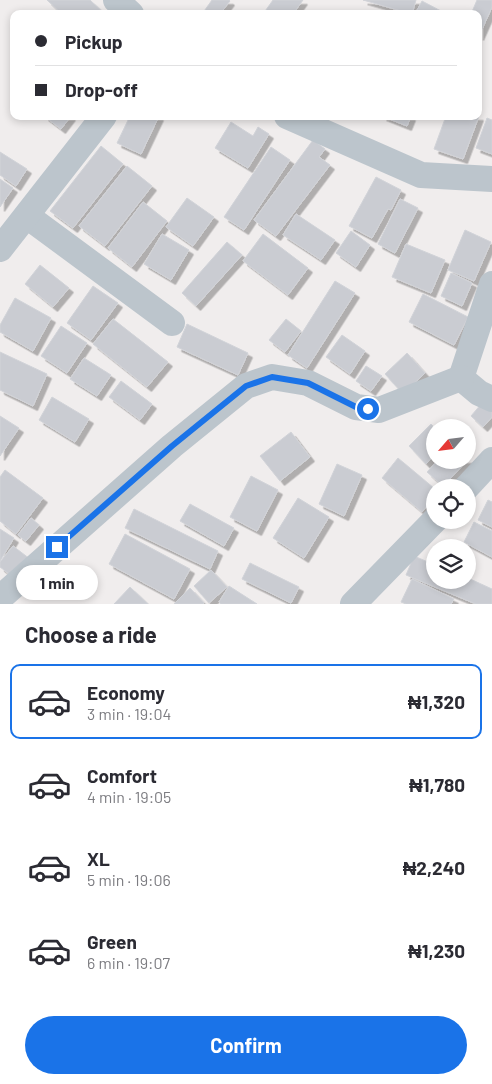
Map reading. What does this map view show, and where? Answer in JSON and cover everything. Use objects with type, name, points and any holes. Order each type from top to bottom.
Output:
[{"type":"street","points":[[116,0],[127,10]]},
{"type":"street","points":[[0,249],[101,120]]},
{"type":"street","points":[[296,120],[421,176],[492,179]]},
{"type":"street","points":[[26,216],[172,323]]},
{"type":"street","points":[[461,378],[492,284]]},
{"type":"street","points":[[0,598],[172,446],[246,386],[272,377],[308,383],[356,407],[379,410],[461,378]]},
{"type":"street","points":[[461,378],[479,393],[492,399]]},
{"type":"street","points":[[474,479],[492,460]]},
{"type":"street","points":[[353,604],[426,529]]},
{"type":"building","points":[[47,0],[90,0],[101,10],[58,10]]},
{"type":"building","points":[[212,0],[230,1],[223,10],[205,10]]},
{"type":"building","points":[[273,0],[303,0],[296,10],[266,10]]},
{"type":"building","points":[[363,0],[416,0],[413,10],[398,10]]},
{"type":"building","points":[[477,0],[492,0],[492,7],[482,29],[482,10],[473,10]]},
{"type":"building","points":[[422,1],[439,10],[417,10]]},
{"type":"building","points":[[487,118],[492,120],[492,154],[476,148]]},
{"type":"building","points":[[49,120],[68,120],[61,129]]},
{"type":"building","points":[[128,120],[157,120],[141,154],[117,143]]},
{"type":"building","points":[[392,120],[409,120],[407,126]]},
{"type":"building","points":[[445,120],[478,120],[463,159],[434,149]]},
{"type":"building","points":[[231,122],[253,136],[258,127],[269,134],[248,168],[215,148]]},
{"type":"building","points":[[313,140],[325,149],[319,157],[330,165],[276,236],[254,220]]},
{"type":"building","points":[[101,146],[123,164],[73,228],[50,211]]},
{"type":"building","points":[[271,147],[290,160],[244,230],[224,217]]},
{"type":"building","points":[[0,152],[27,169],[16,186],[0,175]]},
{"type":"building","points":[[127,166],[152,186],[105,246],[79,226]]},
{"type":"building","points":[[376,177],[401,190],[391,210],[388,209],[372,238],[349,226]]},
{"type":"building","points":[[0,179],[13,188],[0,207]]},
{"type":"building","points":[[187,198],[214,217],[193,246],[166,227]]},
{"type":"building","points":[[400,199],[418,208],[395,253],[378,244]]},
{"type":"building","points":[[143,202],[167,221],[132,267],[108,248]]},
{"type":"building","points":[[296,214],[335,240],[321,260],[283,235]]},
{"type":"building","points":[[465,230],[491,242],[474,281],[448,270]]},
{"type":"building","points":[[351,231],[370,245],[356,267],[336,253]]},
{"type":"building","points":[[162,234],[189,250],[171,280],[144,264]]},
{"type":"building","points":[[263,234],[308,268],[288,295],[243,261]]},
{"type":"building","points":[[227,242],[242,255],[196,306],[182,293]]},
{"type":"building","points":[[406,244],[445,260],[431,293],[392,277]]},
{"type":"building","points":[[40,265],[69,288],[53,307],[25,284]]},
{"type":"building","points":[[451,273],[472,283],[462,306],[441,296]]},
{"type":"building","points":[[335,281],[355,293],[307,368],[288,355]]},
{"type":"building","points":[[93,286],[118,303],[91,340],[67,323]]},
{"type":"building","points":[[423,294],[468,317],[454,345],[409,322]]},
{"type":"building","points":[[15,298],[51,318],[33,351],[0,332],[0,325]]},
{"type":"building","points":[[113,319],[168,362],[147,387],[93,344]]},
{"type":"building","points":[[286,319],[301,331],[285,352],[269,340]]},
{"type":"building","points":[[187,324],[248,353],[238,375],[177,347]]},
{"type":"building","points":[[61,326],[87,343],[67,373],[41,356]]},
{"type":"building","points":[[342,335],[365,351],[350,374],[326,357]]},
{"type":"building","points":[[0,352],[47,374],[33,406],[0,390]]},
{"type":"building","points":[[407,353],[425,373],[403,394],[385,374]]},
{"type":"building","points":[[84,358],[111,375],[97,396],[70,379]]},
{"type":"building","points":[[366,366],[382,376],[371,391],[356,381]]},
{"type":"building","points":[[121,381],[152,404],[140,420],[109,397]]},
{"type":"building","points":[[52,397],[89,419],[75,442],[39,420]]},
{"type":"building","points":[[482,403],[492,412],[492,417],[483,427],[471,416]]},
{"type":"building","points":[[0,416],[19,428],[0,456]]},
{"type":"building","points":[[426,429],[426,464],[409,446]]},
{"type":"building","points":[[291,432],[310,457],[280,481],[260,456]]},
{"type":"building","points":[[398,458],[426,481],[426,507],[422,512],[382,478]]},
{"type":"building","points":[[337,464],[362,475],[344,516],[319,504]]},
{"type":"building","points":[[430,469],[459,469],[450,479],[435,479],[427,472]]},
{"type":"building","points":[[5,470],[43,498],[16,534],[0,521],[0,477]]},
{"type":"building","points":[[251,476],[278,490],[257,531],[230,517]]},
{"type":"building","points":[[298,498],[329,517],[304,558],[273,538]]},
{"type":"building","points":[[488,500],[492,502],[492,527],[478,520]]},
{"type":"building","points":[[190,504],[234,528],[224,546],[180,521]]},
{"type":"building","points":[[134,509],[218,551],[210,569],[125,528]]},
{"type":"building","points":[[31,518],[39,525],[26,541],[18,535]]},
{"type":"building","points":[[476,523],[492,531],[492,557],[476,548],[476,539],[466,539],[470,529],[476,529]]},
{"type":"building","points":[[0,529],[14,538],[0,561]]},
{"type":"building","points":[[125,534],[190,569],[174,599],[109,564]]},
{"type":"building","points":[[13,546],[30,559],[16,579],[0,567],[0,562]]},
{"type":"building","points":[[414,556],[426,561],[426,583],[406,575]]},
{"type":"building","points":[[250,563],[299,587],[291,603],[242,579]]},
{"type":"building","points":[[211,570],[227,587],[209,603],[194,586]]},
{"type":"building","points":[[412,579],[426,586],[426,589],[433,589],[454,599],[451,604],[406,604],[401,602]]},
{"type":"building","points":[[476,582],[492,589],[492,604],[476,604],[440,589],[476,589]]},
{"type":"building","points":[[229,586],[257,604],[221,604],[219,602]]},
{"type":"building","points":[[130,587],[148,604],[114,604]]},
{"type":"building","points":[[190,588],[203,604],[174,604]]},
{"type":"route","points":[[57,547],[172,446],[246,386],[272,377],[308,383],[356,407],[368,409]]}]
